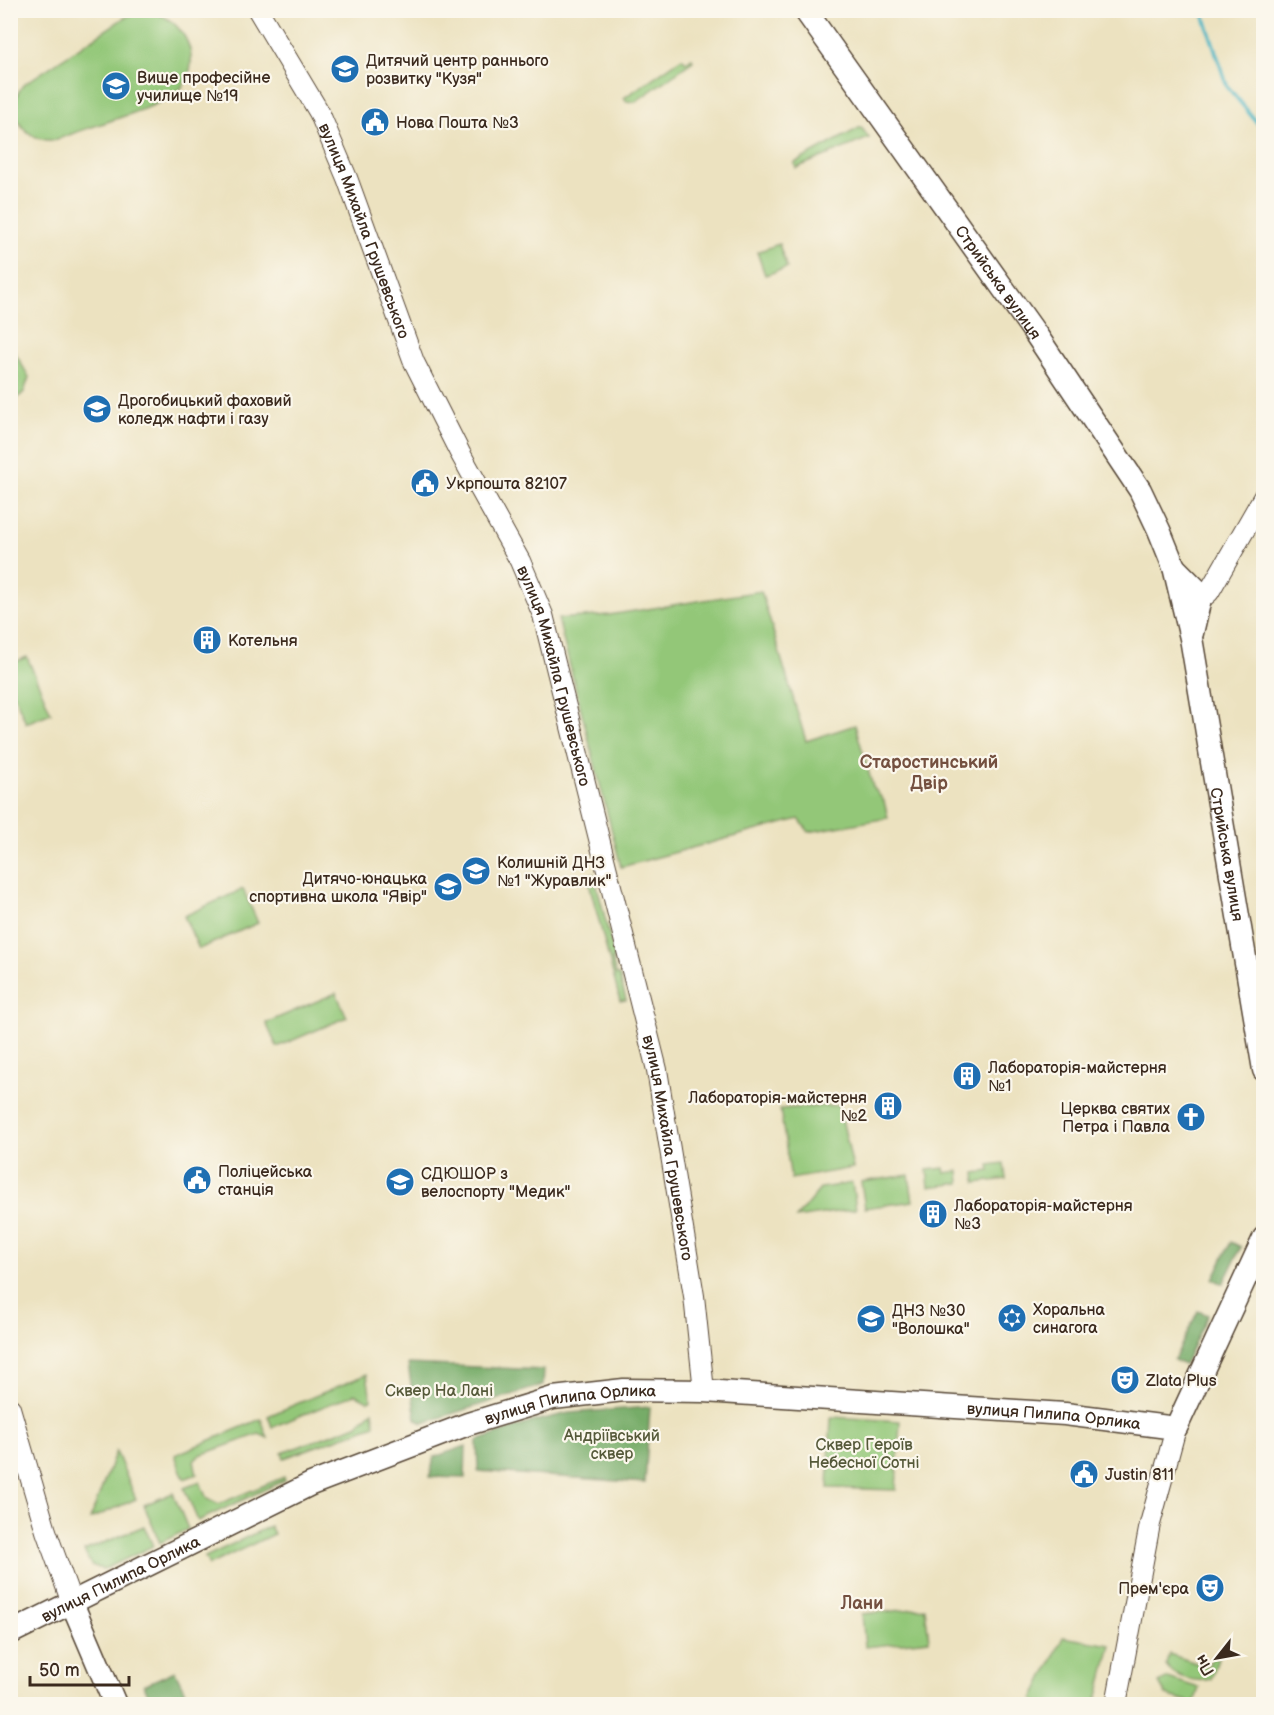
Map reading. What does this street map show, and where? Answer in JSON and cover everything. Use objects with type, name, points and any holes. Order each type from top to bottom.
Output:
[{"type":"main road","name":"Стрийська вулиця","points":[[805,10],[1035,333],[1140,490],[1174,567],[1192,595],[1191,638],[1263,1070]]},
{"type":"main road","points":[[1176,1428],[1263,1238]]},
{"type":"main road","name":"вулиця Пилипа Орлика","points":[[10,1633],[311,1484],[468,1424],[531,1403],[573,1395],[624,1390],[704,1391],[1065,1414],[1176,1428]]},
{"type":"main road","points":[[72,1603],[115,1704]]},
{"type":"street","name":"вулиця Михайла Грушевського","points":[[258,10],[319,112],[347,178],[373,256],[414,362],[460,453],[524,570],[543,615],[657,1070],[694,1296],[704,1391]]},
{"type":"street","points":[[1192,595],[1209,592],[1263,496]]},
{"type":"street","points":[[10,1408],[46,1531],[72,1603]]},
{"type":"street","points":[[1116,1704],[1150,1524],[1176,1428]]},
{"type":"green space","points":[[139,11],[153,12],[165,17],[176,25],[184,36],[191,61],[189,74],[182,87],[173,95],[142,110],[56,140],[45,140],[26,131],[16,115],[15,105],[17,95],[23,85],[124,18]]},
{"type":"green space","points":[[682,58],[686,62],[692,58],[693,61],[635,102],[626,101],[624,98]]},
{"type":"green space","points":[[861,127],[869,138],[796,168],[794,163]]},
{"type":"green space","points":[[779,244],[787,268],[765,275],[757,252]]},
{"type":"green space","points":[[10,344],[29,377],[24,392],[11,404]]},
{"type":"green space","points":[[761,591],[806,741],[855,725],[873,787],[884,801],[888,818],[809,832],[799,819],[621,867],[558,619],[609,615]]},
{"type":"green space","points":[[27,657],[51,713],[26,723],[11,687],[10,664]]},
{"type":"green space","points":[[594,874],[615,958],[612,959],[616,975],[619,975],[626,1000],[620,1001],[587,875]]},
{"type":"green space","points":[[243,889],[258,923],[199,949],[184,916]]},
{"type":"green space","points":[[336,993],[347,1017],[277,1047],[266,1023]]},
{"type":"green space","points":[[839,1105],[853,1168],[791,1179],[780,1109]]},
{"type":"green space","points":[[1004,1163],[1006,1179],[976,1183],[975,1173],[990,1171],[989,1165]]},
{"type":"green space","points":[[944,1168],[945,1173],[959,1171],[960,1183],[929,1187],[927,1170]]},
{"type":"green space","points":[[909,1175],[913,1201],[865,1208],[861,1182]]},
{"type":"green space","points":[[852,1183],[856,1209],[796,1218],[821,1188]]},
{"type":"green space","points":[[1231,1242],[1241,1247],[1223,1284],[1213,1279]]},
{"type":"green space","points":[[1198,1311],[1208,1315],[1184,1365],[1174,1360]]},
{"type":"green space","name":"Сквер На Лані","points":[[408,1364],[544,1370],[543,1385],[423,1423],[416,1419]]},
{"type":"green space","points":[[367,1374],[371,1400],[368,1401],[355,1394],[272,1427],[268,1416]]},
{"type":"green space","name":"Андріївський сквер","points":[[650,1407],[645,1483],[478,1471],[477,1441],[535,1421],[569,1413]]},
{"type":"green space","points":[[373,1411],[375,1425],[284,1458],[282,1453],[357,1425]]},
{"type":"green space","name":"Сквер Героїв Небесної Сотні","points":[[831,1417],[900,1421],[896,1490],[828,1488]]},
{"type":"green space","points":[[261,1419],[268,1438],[259,1434],[200,1455],[194,1461],[197,1474],[184,1479],[175,1455]]},
{"type":"green space","points":[[466,1446],[465,1478],[430,1477],[434,1457]]},
{"type":"green space","points":[[116,1451],[136,1499],[90,1519]]},
{"type":"green space","points":[[284,1477],[285,1480],[198,1521],[184,1488],[200,1482],[207,1499],[219,1504]]},
{"type":"green space","points":[[173,1493],[188,1529],[160,1543],[144,1505]]},
{"type":"green space","points":[[144,1526],[153,1546],[107,1568],[102,1569],[91,1565],[84,1551]]},
{"type":"green space","points":[[270,1526],[274,1534],[209,1565],[205,1557]]},
{"type":"green space","points":[[925,1608],[929,1640],[865,1647],[862,1614]]},
{"type":"green space","points":[[1063,1637],[1111,1645],[1096,1704],[1039,1704],[1033,1699]]},
{"type":"green space","points":[[1169,1654],[1208,1667],[1212,1657],[1218,1659],[1211,1679],[1193,1680],[1180,1676],[1166,1665]]},
{"type":"green space","points":[[175,1671],[191,1704],[152,1704],[144,1685]]},
{"type":"green space","points":[[1168,1678],[1199,1688],[1194,1703],[1166,1695],[1159,1683]]},
{"type":"waterway","points":[[1202,10],[1227,86],[1264,131]]},
{"type":"place","name":"Дитячий центр раннього розвитку \"Кузя\"","points":[[345,69]]},
{"type":"place","name":"Вище професійне училище №19","points":[[116,86]]},
{"type":"place","name":"Нова Пошта №3","points":[[375,122]]},
{"type":"place","name":"Дрогобицький фаховий коледж нафти і газу","points":[[97,409]]},
{"type":"place","name":"Укрпошта 82107","points":[[425,483]]},
{"type":"place","name":"Котельня","points":[[207,640]]},
{"type":"place","name":"Колишній ДНЗ №1 \"Журавлик\"","points":[[476,871]]},
{"type":"place","name":"Дитячо-юнацька спортивна школа \"Явір\"","points":[[448,887]]},
{"type":"place","name":"Лабораторія-майстерня №1","points":[[967,1076]]},
{"type":"place","name":"Лабораторія-майстерня №2","points":[[888,1106]]},
{"type":"place","name":"Церква святих Петра і Павла","points":[[1191,1117]]},
{"type":"place","name":"Поліцейська станція","points":[[197,1180]]},
{"type":"place","name":"СДЮШОР з велоспорту \"Медик\"","points":[[400,1182]]},
{"type":"place","name":"Лабораторія-майстерня №3","points":[[933,1214]]},
{"type":"place","name":"Хоральна синагога","points":[[1012,1318]]},
{"type":"place","name":"ДНЗ №30 \"Волошка\"","points":[[871,1319]]},
{"type":"place","name":"Zlata Plus","points":[[1125,1380]]},
{"type":"place","name":"Justin 811","points":[[1084,1474]]},
{"type":"place","name":"Прем'єра","points":[[1210,1588]]},
{"type":"district","name":"Старостинський Двір","points":[[929,772]]},
{"type":"district","name":"Лани","points":[[862,1603]]}]
